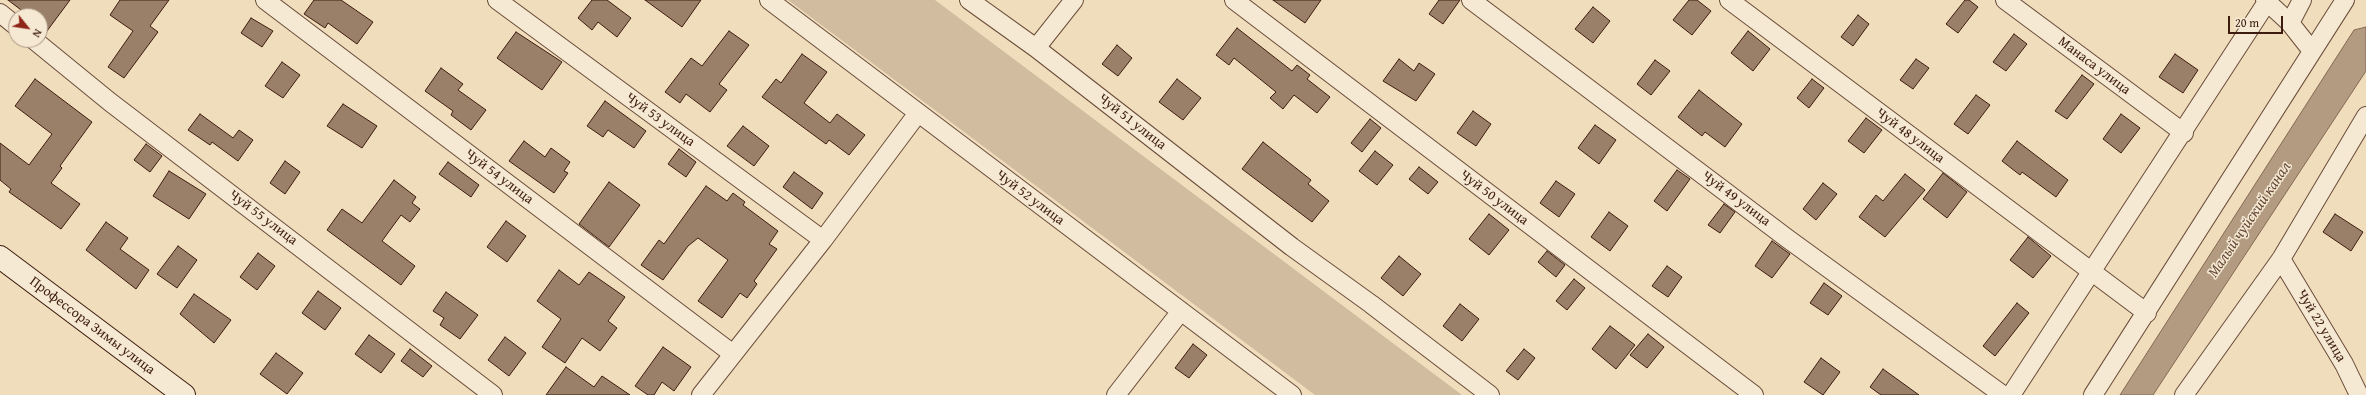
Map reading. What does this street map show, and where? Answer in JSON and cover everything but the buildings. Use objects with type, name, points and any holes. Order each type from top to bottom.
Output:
[{"type":"street","name":"Чуй 54 улица","points":[[265,0],[732,354]]},
{"type":"street","name":"Чуй 53 улица","points":[[497,0],[823,240]]},
{"type":"street","name":"Чуй 52 улица","points":[[769,0],[1292,395]]},
{"type":"street","name":"Чуй 51 улица","points":[[969,0],[1036,48],[1292,247],[1371,304],[1490,395]]},
{"type":"street","points":[[1036,48],[1074,0]]},
{"type":"street","name":"Чуй 50 улица","points":[[1234,0],[1754,395]]},
{"type":"street","name":"Чуй 49 улица","points":[[1471,0],[1788,239],[2003,395]]},
{"type":"street","name":"Чуй 48 улица","points":[[1729,0],[2147,313]]},
{"type":"street","name":"Манаса улица","points":[[2005,0],[2184,133]]},
{"type":"street","points":[[2290,24],[2302,0]]},
{"type":"street","points":[[2093,395],[2147,313],[2345,0]]},
{"type":"street","points":[[2011,395],[2184,133],[2220,72],[2266,1],[2290,24],[2312,51]]},
{"type":"street","points":[[0,13],[8,20]]},
{"type":"street","name":"Чуй 55 улица","points":[[44,48],[117,106],[493,395]]},
{"type":"street","points":[[701,395],[823,240],[918,113]]},
{"type":"street","points":[[2184,395],[2281,259],[2365,120]]},
{"type":"street","name":"Профессора Зимы улица","points":[[0,257],[184,395]]},
{"type":"street","name":"Чуй 22 улица","points":[[2281,259],[2344,364],[2359,395]]},
{"type":"street","points":[[1116,395],[1182,311]]},
{"type":"shaded area","points":[[788,0],[935,0],[1462,395],[1315,395]]},
{"type":"water","name":"Малый чуйский канал","points":[[2366,27],[2366,71],[2153,395],[2120,395],[2354,30]]}]
